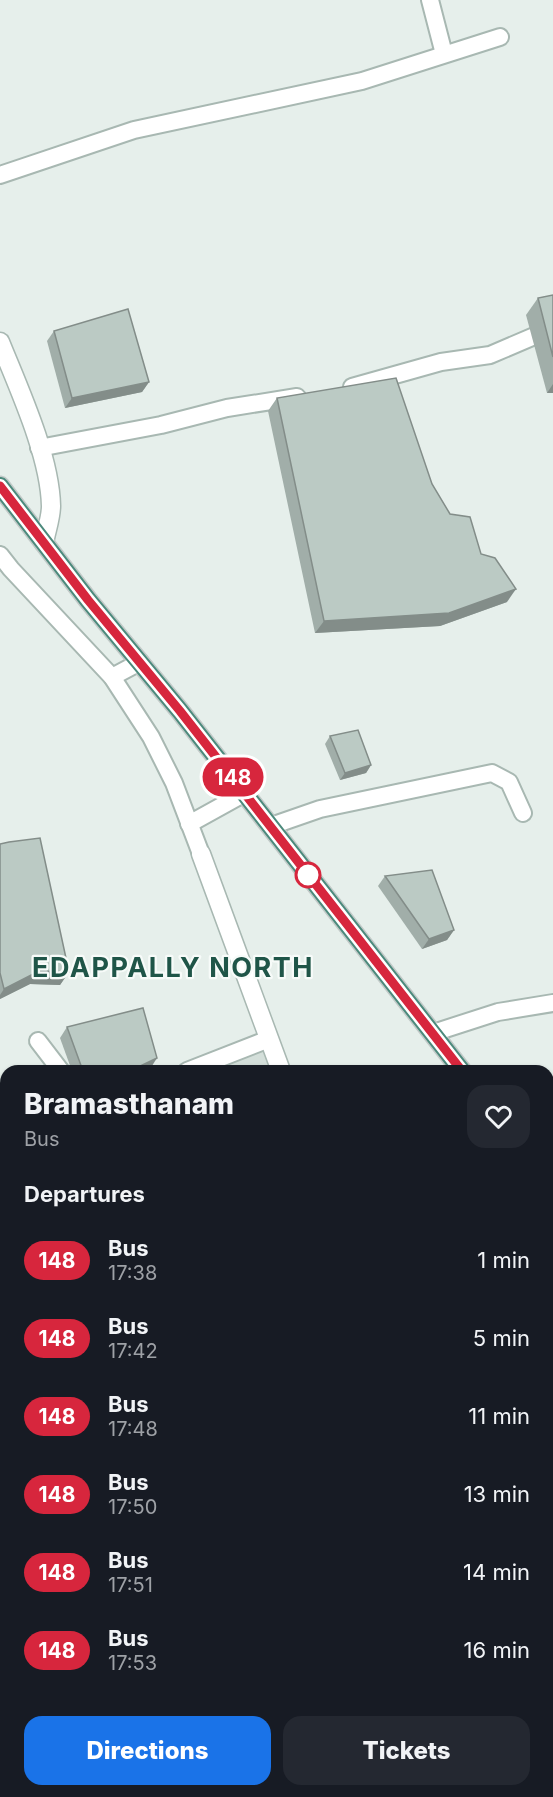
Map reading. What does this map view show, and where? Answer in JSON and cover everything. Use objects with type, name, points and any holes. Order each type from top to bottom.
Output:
[{"type":"highway","points":[[0,486],[245,793],[457,1065]]},
{"type":"street","points":[[430,0],[444,54]]},
{"type":"street","points":[[0,175],[134,130],[362,81],[500,37]]},
{"type":"street","points":[[332,390],[367,384],[441,362],[490,355],[553,328]]},
{"type":"street","points":[[0,342],[24,401],[46,470],[51,508],[44,543]]},
{"type":"street","points":[[39,448],[161,425],[227,408],[309,394]]},
{"type":"street","points":[[0,555],[112,677],[151,737],[174,783],[279,1065]]},
{"type":"street","points":[[112,677],[140,662]]},
{"type":"street","points":[[271,826],[320,809],[492,773],[509,782],[523,813]]},
{"type":"street","points":[[189,824],[245,793]]},
{"type":"street","points":[[433,1033],[498,1012],[553,1003]]},
{"type":"street","points":[[202,1065],[269,1039]]},
{"type":"street","points":[[39,1041],[57,1065]]},
{"type":"shaded area","points":[[264,1050],[269,1065],[227,1065]]},
{"type":"building","points":[[553,295],[553,357],[538,298]]},
{"type":"building","points":[[128,309],[149,382],[72,398],[54,331]]},
{"type":"building","points":[[396,378],[432,484],[450,514],[470,517],[481,554],[495,558],[516,589],[449,613],[324,621],[277,398]]},
{"type":"building","points":[[358,730],[371,765],[345,773],[330,736]]},
{"type":"building","points":[[40,838],[69,972],[39,971],[4,989],[0,973],[0,844]]},
{"type":"building","points":[[432,870],[454,930],[429,939],[385,876]]},
{"type":"building","points":[[143,1008],[157,1058],[142,1065],[81,1065],[67,1027]]},
{"type":"bus line","name":"148","points":[[0,486],[457,1065]]},
{"type":"district","name":"EDAPPALLY NORTH","points":[[173,968]]}]
